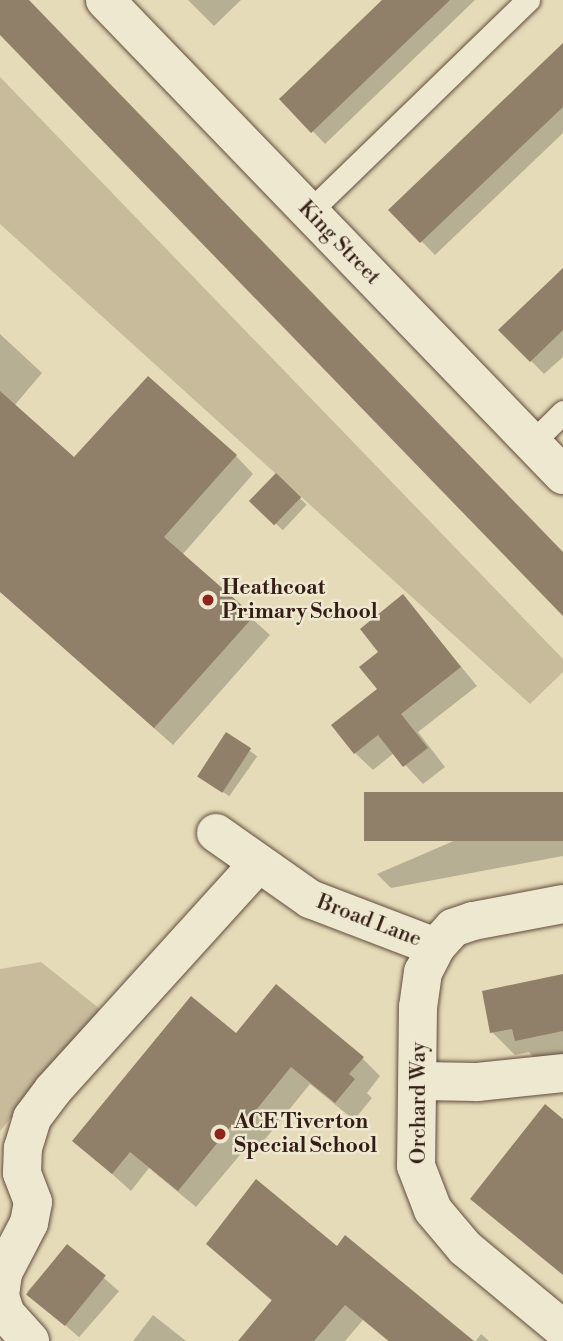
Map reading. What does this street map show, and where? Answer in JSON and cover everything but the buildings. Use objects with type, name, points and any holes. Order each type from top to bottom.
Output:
[{"type":"street","name":"King Street","points":[[115,3],[309,212],[563,475]]},
{"type":"street","name":"Broad Lane","points":[[216,833],[257,865],[310,899],[436,947],[453,928],[473,921],[563,904]]},
{"type":"street","points":[[30,1341],[6,1314],[0,1295],[3,1273],[29,1223],[33,1202],[23,1173],[23,1148],[32,1118],[53,1090],[257,865]]},
{"type":"street","name":"Orchard Way","points":[[436,947],[423,972],[418,1007],[420,1082],[416,1166],[433,1210],[465,1248],[563,1329]]},
{"type":"street","points":[[420,1082],[477,1082],[563,1073]]},
{"type":"lane","points":[[309,212],[528,0]]},
{"type":"lane","points":[[532,443],[563,412]]},
{"type":"shaded area","points":[[0,77],[563,659],[563,672],[530,704],[0,224]]},
{"type":"shaded area","points":[[41,962],[100,1009],[0,1131],[0,969]]},
{"type":"place","name":"Heathcoat Primary School","points":[[208,600]]},
{"type":"place","name":"ACE Tiverton Special School","points":[[220,1134]]}]
